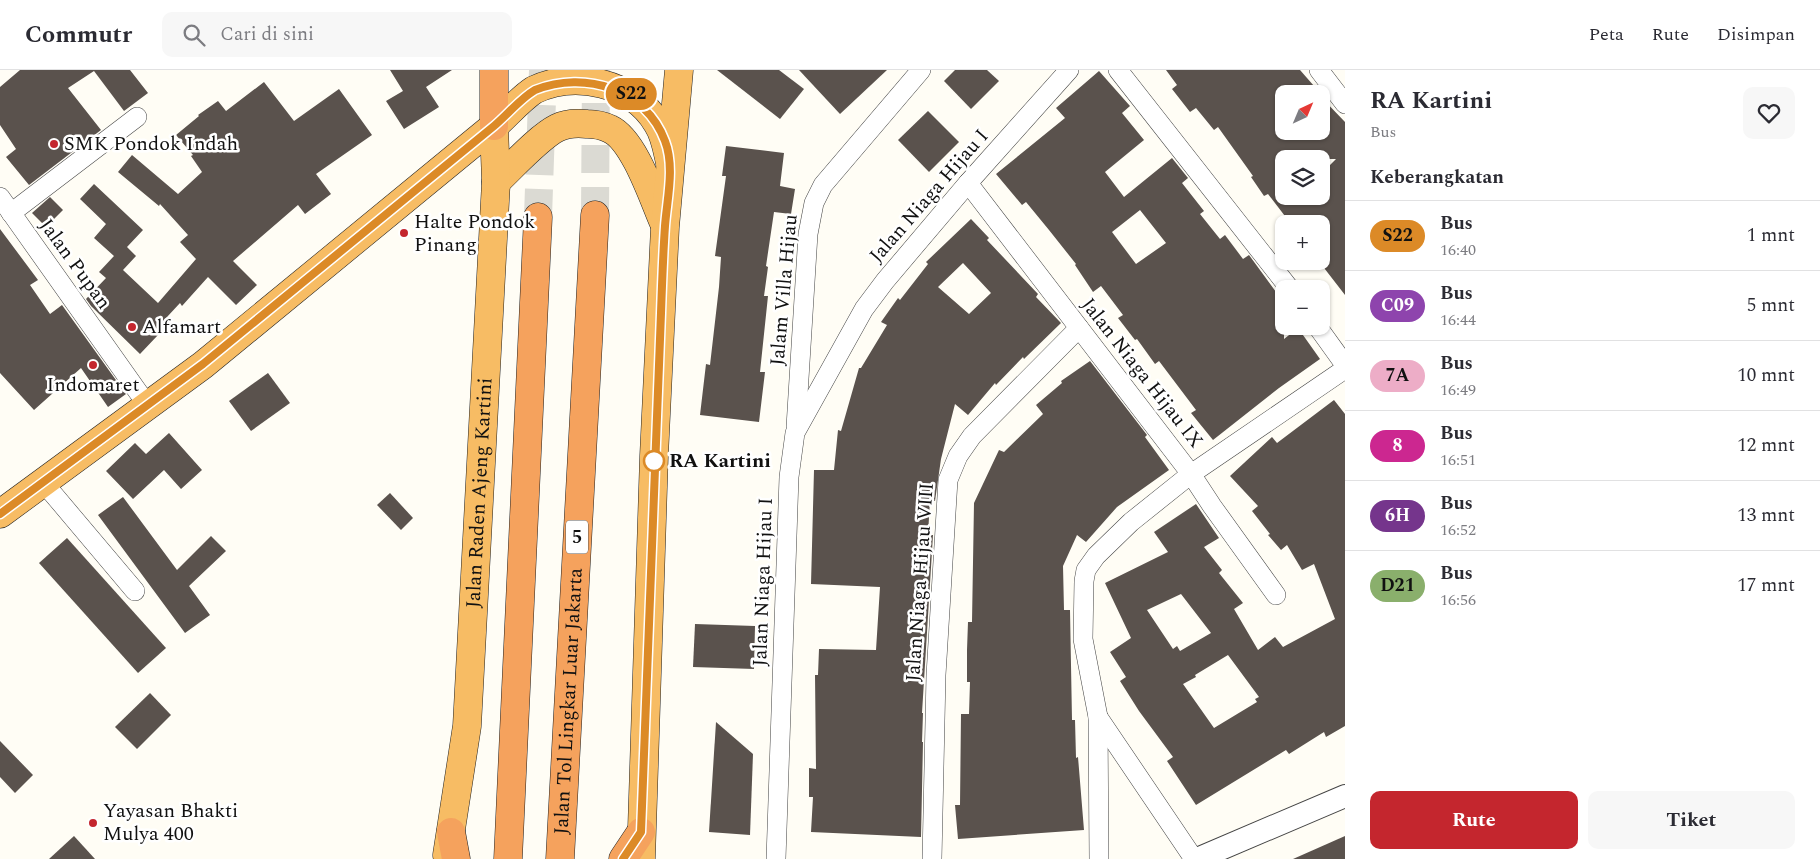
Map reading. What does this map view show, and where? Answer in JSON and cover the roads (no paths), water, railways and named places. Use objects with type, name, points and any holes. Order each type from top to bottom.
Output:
[{"type":"highway","points":[[494,70],[494,126]]},
{"type":"highway","points":[[640,859],[654,456],[665,227],[679,70]]},
{"type":"highway","points":[[0,514],[203,364],[494,126],[534,90],[572,78],[593,79],[612,84],[631,94],[646,107],[658,124],[666,142],[670,162]]},
{"type":"highway","points":[[496,182],[539,141],[556,128],[572,123],[590,124],[611,129],[633,154],[645,177],[665,227]]},
{"type":"highway","name":"Jalan Raden Ajeng Kartini","points":[[446,859],[452,832],[467,726],[496,182],[494,126]]},
{"type":"highway","name":"Jalan Tol Lingkar Luar Jakarta","points":[[560,859],[594,215]]},
{"type":"highway","points":[[508,859],[538,217]]},
{"type":"highway","points":[[452,832],[456,859]]},
{"type":"highway","points":[[623,859],[641,832]]},
{"type":"street","name":"Jalam Villa Hijau","points":[[795,433],[808,234],[814,204],[823,185],[921,70]]},
{"type":"street","name":"Jalan Niaga Hijau I","points":[[776,859],[789,477],[795,433],[864,309],[885,280],[1069,70]]},
{"type":"street","points":[[1118,70],[1283,280]]},
{"type":"street","points":[[1319,70],[1345,104]]},
{"type":"street","points":[[11,213],[137,117]]},
{"type":"street","name":"Jalan Niaga Hijau IX","points":[[968,183],[1191,474],[1276,595]]},
{"type":"street","name":"Jalan Pupan","points":[[0,198],[148,406]]},
{"type":"street","name":"Jalan Niaga Hijau VIII","points":[[932,859],[936,675],[948,480],[958,456],[972,436],[1079,328]]},
{"type":"street","points":[[1099,854],[1098,717],[1083,639],[1084,581],[1086,570],[1096,556],[1131,522],[1191,474],[1345,367],[1323,335]]},
{"type":"street","points":[[43,482],[135,591]]},
{"type":"street","points":[[1098,717],[1196,859],[1345,796]]},
{"type":"tunnel","points":[[538,217],[543,70]]},
{"type":"tunnel","points":[[595,215],[596,70]]},
{"type":"place","name":"SMK Pondok Indah","points":[[54,144]]},
{"type":"place","name":"Halte Pondok Pinang","points":[[404,233]]},
{"type":"place","name":"Alfamart","points":[[132,327]]},
{"type":"place","name":"Indomaret","points":[[93,365]]},
{"type":"place","name":"RA Kartini","points":[[654,461]]},
{"type":"place","name":"Yayasan Bhakti Mulya 400","points":[[93,823]]}]
